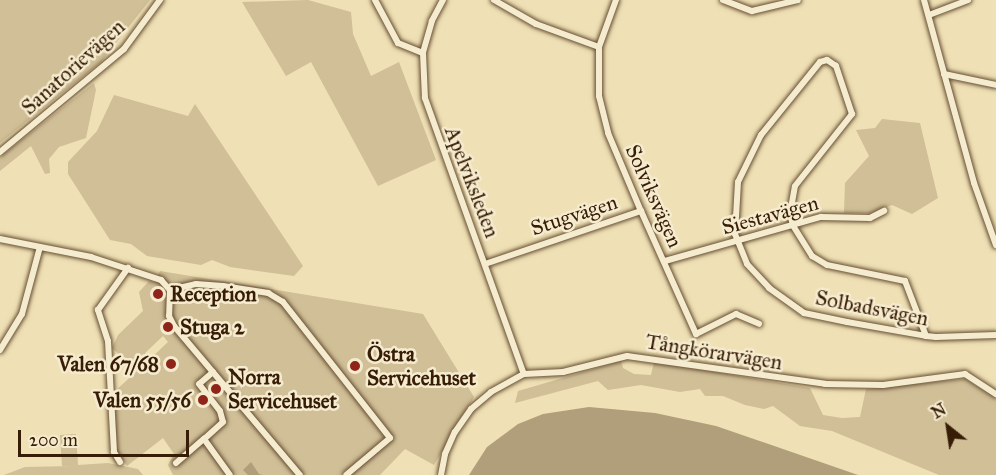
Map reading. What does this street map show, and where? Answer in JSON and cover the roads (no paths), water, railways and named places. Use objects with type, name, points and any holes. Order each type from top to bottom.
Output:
[{"type":"street","name":"Sanatorievägen","points":[[0,152],[124,49],[160,0]]},
{"type":"street","points":[[375,0],[398,43],[423,53]]},
{"type":"street","name":"Apelviksleden","points":[[443,0],[432,21],[423,53],[422,85],[428,112],[524,374]]},
{"type":"street","points":[[494,0],[542,27],[599,47]]},
{"type":"street","name":"Solviksvägen","points":[[616,0],[599,47],[597,79],[603,117],[640,210],[696,334],[736,314],[759,324]]},
{"type":"street","points":[[723,0],[752,11],[798,0]]},
{"type":"street","points":[[924,0],[996,245]]},
{"type":"street","points":[[928,15],[968,0]]},
{"type":"street","name":"Solbadsvägen","points":[[793,225],[791,209],[795,186],[852,114],[838,70],[827,60],[820,62],[802,82],[748,157],[734,198],[736,242],[755,275],[804,313],[926,336],[996,335]]},
{"type":"street","points":[[944,74],[996,85]]},
{"type":"street","name":"Stugvägen","points":[[485,264],[640,210]]},
{"type":"street","name":"Siestavägen","points":[[665,261],[826,216],[870,218],[884,211]]},
{"type":"street","points":[[793,225],[812,256],[826,265],[905,281],[922,317],[926,336]]},
{"type":"street","points":[[0,239],[128,268],[161,280],[170,290],[169,316],[300,475]]},
{"type":"street","points":[[0,350],[22,314],[40,247]]},
{"type":"street","points":[[120,462],[114,452],[108,341],[98,310],[128,268]]},
{"type":"street","points":[[170,290],[196,284],[223,286],[268,293],[283,302],[390,438],[346,475]]},
{"type":"street","name":"Tångkörarvägen","points":[[441,475],[447,446],[465,415],[484,397],[524,374],[562,372],[635,356],[825,384],[883,385],[965,374],[996,394]]},
{"type":"street","points":[[176,463],[223,422],[220,411],[199,384],[213,372]]},
{"type":"street","points":[[204,439],[230,475]]},
{"type":"place","name":"Reception","points":[[158,294]]},
{"type":"place","name":"Stuga 2","points":[[168,327]]},
{"type":"place","name":"Valen 67/68","points":[[171,364]]},
{"type":"place","name":"Östra Servicehuset","points":[[355,366]]},
{"type":"place","name":"Norra Servicehuset","points":[[216,389]]},
{"type":"place","name":"Valen 55/56","points":[[203,400]]}]
